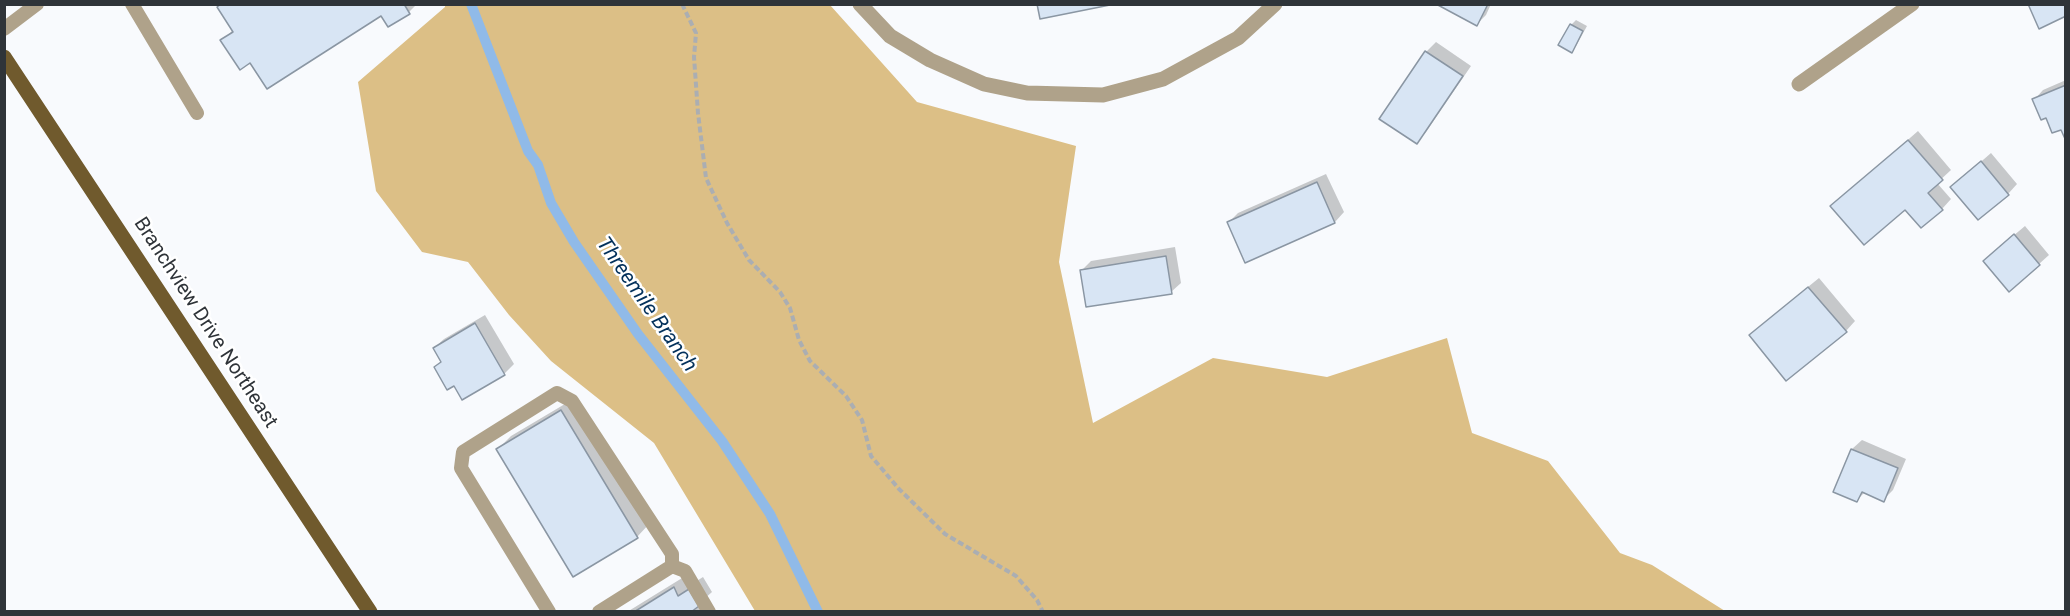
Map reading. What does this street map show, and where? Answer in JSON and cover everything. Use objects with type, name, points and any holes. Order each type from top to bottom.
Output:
[{"type":"main road","name":"Branchview Drive Northeast","points":[[4,57],[370,612]]},
{"type":"street","points":[[860,4],[890,36],[930,60],[984,84],[1027,93],[1103,95],[1163,79],[1238,38],[1275,4]]},
{"type":"street","points":[[1798,84],[1912,4]]},
{"type":"lane","points":[[4,29],[37,4]]},
{"type":"lane","points":[[132,4],[197,113]]},
{"type":"lane","points":[[549,612],[461,468],[463,452],[557,393],[572,401],[672,554],[672,566]]},
{"type":"lane","points":[[599,612],[672,566]]},
{"type":"lane","points":[[672,566],[686,571],[710,612]]},
{"type":"path","points":[[682,4],[696,33],[694,57],[706,178],[727,223],[749,260],[780,292],[790,308],[799,340],[810,361],[846,396],[862,420],[871,456],[899,489],[945,534],[1016,576],[1037,600],[1043,612]]},
{"type":"shaded area","points":[[445,5],[830,5],[917,102],[1076,146],[1059,262],[1093,423],[1213,358],[1327,377],[1447,338],[1472,433],[1548,461],[1620,553],[1652,565],[1725,611],[755,611],[654,443],[551,361],[509,315],[468,262],[422,252],[376,191],[358,82]]},
{"type":"building","points":[[221,4],[404,4],[410,14],[388,27],[381,16],[267,89],[250,63],[240,70],[220,40],[233,32],[217,7]]},
{"type":"building","points":[[1037,4],[1115,4],[1040,19]]},
{"type":"building","points":[[1436,4],[1488,4],[1477,26]]},
{"type":"building","points":[[2028,4],[2066,4],[2066,16],[2039,29]]},
{"type":"building","points":[[1570,24],[1583,31],[1572,53],[1558,45]]},
{"type":"building","points":[[1425,51],[1463,76],[1417,144],[1379,119]]},
{"type":"building","points":[[2066,85],[2066,141],[2061,130],[2052,133],[2046,118],[2041,120],[2032,99]]},
{"type":"building","points":[[1908,140],[1943,180],[1928,193],[1943,210],[1921,228],[1905,210],[1864,245],[1830,206]]},
{"type":"building","points":[[1981,161],[2009,195],[1978,220],[1950,187]]},
{"type":"building","points":[[1317,182],[1335,223],[1245,263],[1227,222]]},
{"type":"building","points":[[2014,234],[2040,265],[2009,292],[1983,261]]},
{"type":"building","points":[[1166,256],[1172,294],[1086,307],[1080,270]]},
{"type":"building","points":[[1808,287],[1847,332],[1786,381],[1749,335]]},
{"type":"building","points":[[475,323],[505,375],[462,400],[454,386],[447,390],[434,367],[441,362],[433,348]]},
{"type":"building","points":[[561,410],[638,538],[573,577],[496,449]]},
{"type":"building","points":[[1851,449],[1898,468],[1884,502],[1862,492],[1857,502],[1833,492]]},
{"type":"building","points":[[674,587],[678,596],[689,589],[699,606],[691,612],[634,612]]},
{"type":"waterway","name":"Threemile Branch","points":[[471,4],[528,151],[538,165],[551,203],[574,242],[638,334],[722,441],[770,514],[818,612]]}]
